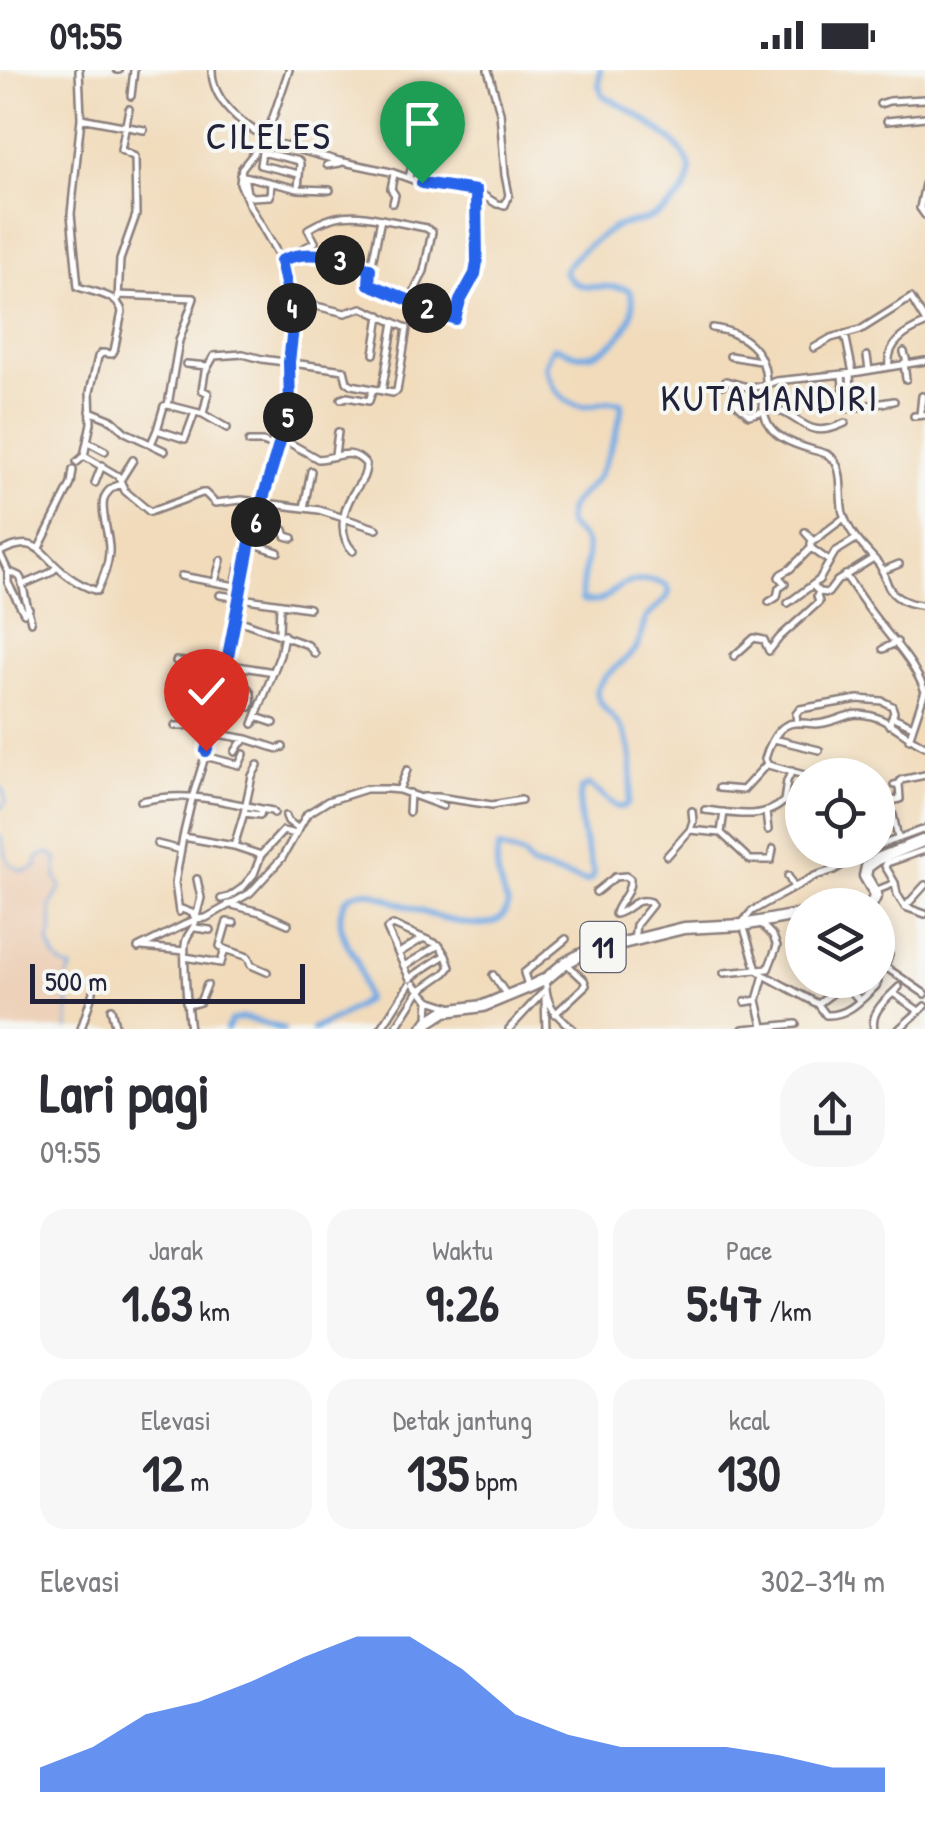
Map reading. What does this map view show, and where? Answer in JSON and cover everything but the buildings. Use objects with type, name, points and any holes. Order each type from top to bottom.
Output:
[{"type":"highway","points":[[873,888],[865,876],[867,867],[925,840]]},
{"type":"highway","name":"11","points":[[425,1025],[453,1008],[483,1006],[545,985],[565,963],[586,952],[684,928],[742,925],[785,917]]},
{"type":"street","points":[[80,70],[81,118],[71,214],[78,287],[118,298],[194,298],[179,341],[168,405]]},
{"type":"street","points":[[131,96],[134,70]]},
{"type":"street","points":[[211,70],[214,88],[222,102],[266,139],[426,184],[476,191],[503,206],[508,195],[500,112],[488,70]]},
{"type":"street","points":[[238,587],[290,408],[289,362],[294,320],[281,261],[240,186],[244,165],[266,139],[288,70]]},
{"type":"street","points":[[880,104],[925,99]]},
{"type":"street","points":[[78,462],[88,442],[89,395],[98,356],[112,354],[122,312],[118,298],[120,260],[136,215],[135,157],[121,150],[130,109]]},
{"type":"street","points":[[887,121],[925,116]]},
{"type":"street","points":[[81,118],[144,130]]},
{"type":"street","points":[[404,151],[415,151],[421,157],[428,154],[433,138]]},
{"type":"street","points":[[408,178],[415,151]]},
{"type":"street","points":[[298,189],[300,161],[262,152],[260,165],[299,174]]},
{"type":"street","points":[[327,165],[343,162]]},
{"type":"street","points":[[393,203],[395,173]]},
{"type":"street","points":[[242,175],[298,189],[330,190]]},
{"type":"street","points":[[242,175],[252,197],[270,196],[271,182]]},
{"type":"street","points":[[925,184],[920,208],[925,216]]},
{"type":"street","points":[[380,219],[369,284],[457,318],[477,262],[476,191]]},
{"type":"street","points":[[324,256],[308,229],[331,217],[352,214],[426,228],[432,232],[424,271],[410,301]]},
{"type":"street","points":[[281,261],[315,242]]},
{"type":"street","points":[[294,254],[324,256],[370,269]]},
{"type":"street","points":[[814,348],[831,338],[860,330],[910,298],[925,322],[900,338],[889,351],[889,367]]},
{"type":"street","points":[[203,414],[208,393],[202,385],[214,352],[344,370],[349,384],[398,391],[408,330],[405,326],[362,308],[345,312],[290,300]]},
{"type":"street","points":[[374,354],[380,316]]},
{"type":"street","points":[[382,391],[394,322]]},
{"type":"street","points":[[712,328],[740,335],[763,362],[766,423],[779,436],[834,460],[844,518],[856,539],[882,565],[900,564]]},
{"type":"street","points":[[844,334],[852,374],[851,391]]},
{"type":"street","points":[[904,352],[906,379]]},
{"type":"street","points":[[730,356],[763,362]]},
{"type":"street","points":[[867,356],[869,370]]},
{"type":"street","points":[[723,385],[726,381],[748,387],[764,386],[925,361]]},
{"type":"street","points":[[186,364],[208,366]]},
{"type":"street","points":[[842,375],[844,408],[894,401]]},
{"type":"street","points":[[341,400],[347,397],[369,401],[373,389]]},
{"type":"street","points":[[912,398],[924,396],[920,416]]},
{"type":"street","points":[[734,402],[749,416],[763,407]]},
{"type":"street","points":[[752,402],[782,410],[816,431],[845,423]]},
{"type":"street","points":[[151,444],[164,406],[168,405],[203,414],[227,428]]},
{"type":"street","points":[[90,411],[166,451]]},
{"type":"street","points":[[157,430],[185,439],[195,412]]},
{"type":"street","points":[[335,456],[338,432]]},
{"type":"street","points":[[282,438],[318,459],[346,452],[366,464],[342,530],[353,551]]},
{"type":"street","points":[[88,442],[105,451]]},
{"type":"street","points":[[249,442],[278,448]]},
{"type":"street","points":[[84,456],[102,465],[150,512],[202,493],[215,502],[261,501],[312,508],[376,530]]},
{"type":"street","points":[[29,609],[24,613],[8,583],[8,571],[0,553],[26,543],[39,548],[69,577],[97,592],[109,555],[103,497],[120,481],[133,460]]},
{"type":"street","points":[[96,483],[102,465]]},
{"type":"street","points":[[39,548],[71,484],[73,470]]},
{"type":"street","points":[[304,508],[310,471]]},
{"type":"street","points":[[172,496],[179,502]]},
{"type":"street","points":[[770,602],[778,597],[784,584],[780,576],[844,518]]},
{"type":"street","points":[[256,522],[284,530],[286,536],[293,538]]},
{"type":"street","points":[[805,532],[829,561]]},
{"type":"street","points":[[788,603],[819,580],[835,552],[856,539]]},
{"type":"street","points":[[250,542],[278,552]]},
{"type":"street","points":[[812,585],[828,593],[837,582],[872,559]]},
{"type":"street","points":[[215,582],[221,560]]},
{"type":"street","points":[[882,565],[891,592],[900,600],[925,606]]},
{"type":"street","points":[[22,584],[57,567]]},
{"type":"street","points":[[179,910],[175,883],[193,795],[215,724],[239,598],[239,567]]},
{"type":"street","points":[[8,571],[20,576],[31,622]]},
{"type":"street","points":[[181,576],[238,587]]},
{"type":"street","points":[[845,576],[896,642],[925,691],[909,739]]},
{"type":"street","points":[[734,656],[754,638],[764,640],[768,651],[773,648],[819,602],[820,592]]},
{"type":"street","points":[[220,595],[310,608]]},
{"type":"street","points":[[274,723],[255,721],[280,656],[280,604]]},
{"type":"street","points":[[235,618],[308,644],[316,654]]},
{"type":"street","points":[[882,649],[896,642]]},
{"type":"street","points":[[176,660],[274,672]]},
{"type":"street","points":[[194,678],[208,678],[212,683],[238,681],[247,686],[252,699],[250,707]]},
{"type":"street","points":[[797,722],[800,709],[858,699],[882,701],[894,709],[888,725]]},
{"type":"street","points":[[188,700],[218,700]]},
{"type":"street","points":[[837,704],[842,716]]},
{"type":"street","points":[[742,790],[766,764],[765,756],[774,738],[785,726],[797,722],[821,724],[852,714],[876,717],[925,746]]},
{"type":"street","points":[[893,717],[914,726]]},
{"type":"street","points":[[175,726],[215,724]]},
{"type":"street","points":[[212,733],[283,747]]},
{"type":"street","points":[[774,738],[818,750]]},
{"type":"street","points":[[235,752],[247,739]]},
{"type":"street","points":[[205,756],[239,765],[244,754]]},
{"type":"street","points":[[766,764],[785,770]]},
{"type":"street","points":[[234,846],[258,765]]},
{"type":"street","points":[[400,790],[407,770]]},
{"type":"street","points":[[895,801],[900,800],[896,784],[925,774]]},
{"type":"street","points":[[719,788],[742,790],[750,795]]},
{"type":"street","points":[[225,950],[221,963],[138,948],[196,918],[206,918],[250,892],[272,872],[308,814],[328,800],[366,789],[400,790],[443,806]]},
{"type":"street","points":[[409,812],[410,794]]},
{"type":"street","points":[[705,810],[766,812],[782,804],[785,794]]},
{"type":"street","points":[[141,800],[193,795],[245,810],[272,810],[274,814]]},
{"type":"street","points":[[420,798],[438,796],[492,805],[521,800]]},
{"type":"street","points":[[667,856],[690,830],[692,811]]},
{"type":"street","points":[[722,832],[724,812]]},
{"type":"street","points":[[766,812],[768,830]]},
{"type":"street","points":[[286,816],[297,832]]},
{"type":"street","points":[[895,824],[898,838]]},
{"type":"street","points":[[895,839],[925,829]]},
{"type":"street","points":[[690,830],[722,832],[750,860],[771,860],[773,849]]},
{"type":"street","points":[[221,899],[242,888],[254,874],[262,855],[283,831],[297,832]]},
{"type":"street","points":[[184,837],[262,855]]},
{"type":"street","points":[[157,844],[181,850]]},
{"type":"street","points":[[925,850],[887,863],[886,868],[905,907],[925,914]]},
{"type":"street","points":[[788,876],[794,888],[840,868]]},
{"type":"street","points":[[596,892],[615,877],[626,876],[630,879],[629,891],[615,914],[624,912],[636,901],[650,902],[652,905],[634,930],[634,940]]},
{"type":"street","points":[[190,1029],[185,954],[186,938],[195,928],[201,898],[197,879]]},
{"type":"street","points":[[879,888],[896,883]]},
{"type":"street","points":[[905,907],[924,890]]},
{"type":"street","points":[[785,893],[752,911],[742,925],[757,970],[818,1004],[826,1014],[849,1010],[863,998]]},
{"type":"street","points":[[179,910],[199,902]]},
{"type":"street","points":[[228,904],[288,924]]},
{"type":"street","points":[[179,910],[196,918]]},
{"type":"street","points":[[234,923],[228,922],[219,945],[248,957],[251,965],[267,972]]},
{"type":"street","points":[[724,973],[768,968],[777,950],[776,941],[760,922]]},
{"type":"street","points":[[395,1029],[419,991],[448,970],[446,954],[439,945],[394,925],[387,929],[411,982],[419,991],[429,1000],[453,1008]]},
{"type":"street","points":[[195,928],[210,930]]},
{"type":"street","points":[[392,940],[408,932]]},
{"type":"street","points":[[399,953],[423,938]]},
{"type":"street","points":[[529,988],[524,973],[566,939]]},
{"type":"street","points":[[404,966],[439,945]]},
{"type":"street","points":[[381,1029],[411,982],[446,954]]},
{"type":"street","points":[[555,1014],[586,985],[565,963]]},
{"type":"street","points":[[895,973],[925,994]]},
{"type":"street","points":[[493,975],[508,996]]},
{"type":"street","points":[[763,1027],[757,1000],[764,975]]},
{"type":"street","points":[[186,1002],[200,1002],[207,985]]},
{"type":"street","points":[[545,985],[555,1014],[574,1029]]},
{"type":"street","points":[[510,1029],[545,985]]},
{"type":"street","points":[[545,985],[546,1029]]},
{"type":"street","points":[[895,992],[899,988]]},
{"type":"street","points":[[81,1029],[93,992]]},
{"type":"street","points":[[895,995],[922,1008],[899,1029]]},
{"type":"street","points":[[818,1004],[826,998]]},
{"type":"street","points":[[874,1029],[874,1015],[889,998]]},
{"type":"street","points":[[425,1025],[429,1000]]},
{"type":"street","points":[[746,1002],[757,1000]]},
{"type":"street","points":[[111,1009],[116,1029]]},
{"type":"street","points":[[743,1029],[796,1024]]},
{"type":"shaded area","points":[[0,835],[5,862],[10,867],[24,871],[50,853],[57,859],[56,877],[61,887],[51,905],[49,942],[59,963],[72,969],[60,992],[69,995],[68,1029],[0,1029]]},
{"type":"waterway","points":[[313,1029],[366,999],[358,964],[342,928],[341,912],[347,899],[370,892],[437,917],[490,923],[501,918],[508,904],[498,876],[499,847],[524,856],[531,866],[587,882],[594,873],[581,821],[581,789],[589,785],[617,807],[628,804],[632,774],[628,742],[596,691],[637,647],[645,620],[666,598],[669,588],[654,581],[638,581],[623,585],[600,600],[582,600],[585,543],[568,525],[569,511],[604,464],[617,430],[621,403],[572,404],[555,388],[545,365],[553,347],[581,355],[606,348],[623,332],[632,311],[629,290],[576,284],[564,271],[568,265],[614,227],[647,219],[665,209],[682,194],[690,175],[684,155],[673,142],[603,95],[600,70]]},
{"type":"waterway","points":[[0,786],[6,802],[0,809]]},
{"type":"waterway","points":[[0,835],[8,862],[16,868],[24,871],[37,866],[36,860],[50,853],[57,859],[56,877],[61,887],[51,905],[49,942],[54,955],[72,969],[59,992],[69,995],[68,1029]]},
{"type":"waterway","points":[[227,1029],[231,1021],[241,1018],[283,1029]]},
{"type":"district","name":"CILELES","points":[[269,135]]},
{"type":"district","name":"KUTAMANDIRI","points":[[770,397]]},
{"type":"route","points":[[206,751],[215,724],[250,542],[290,408],[289,362],[294,320],[281,261],[294,254],[314,254],[351,262],[370,269],[369,284],[455,319],[477,262],[476,191],[422,183]]}]
